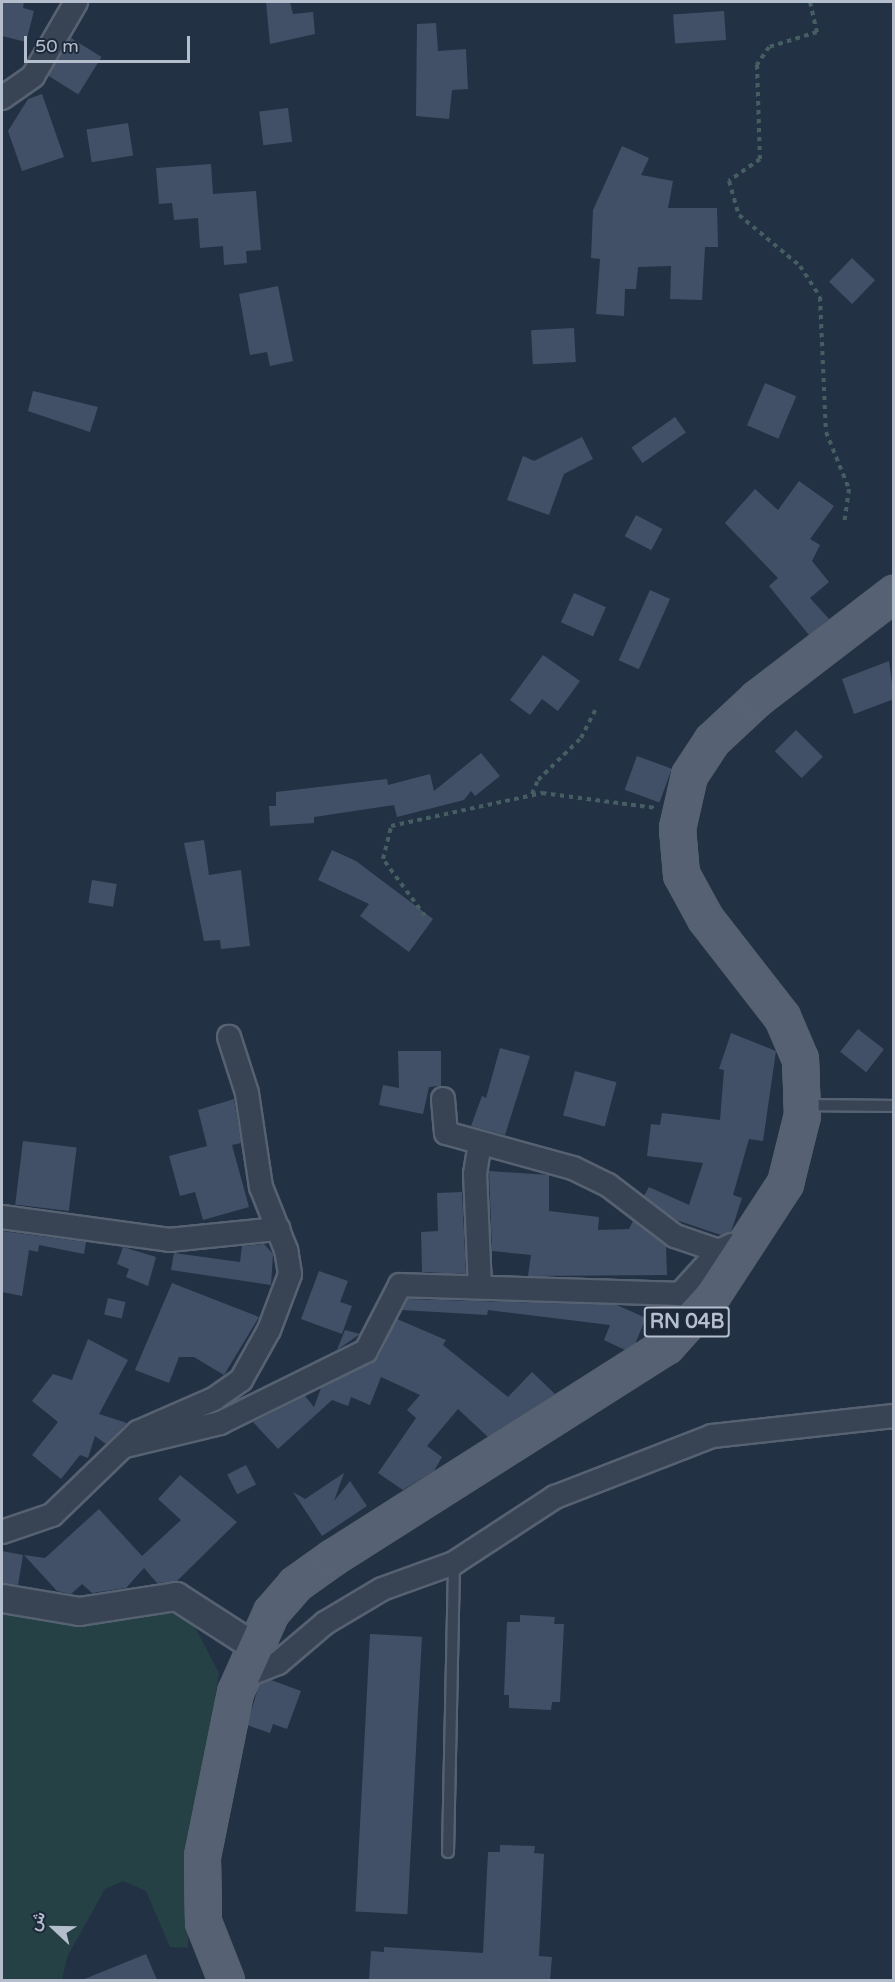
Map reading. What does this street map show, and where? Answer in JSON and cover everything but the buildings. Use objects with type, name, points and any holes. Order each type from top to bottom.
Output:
[{"type":"main road","name":"RN 04B","points":[[226,1980],[202,1922],[202,1856],[218,1761],[240,1678],[252,1645],[295,1584],[666,1346],[712,1295],[755,1234],[785,1183],[802,1104],[800,1059],[782,1017],[705,918],[681,874],[680,814],[690,775],[712,740],[757,698],[894,592]]},
{"type":"street","points":[[2,98],[33,76],[76,2]]},
{"type":"street","points":[[2,1532],[52,1515],[125,1446],[157,1420],[214,1400],[241,1380],[269,1330],[290,1274],[278,1229],[261,1187],[247,1093],[229,1036]]},
{"type":"street","points":[[443,1099],[446,1133],[573,1168],[608,1185],[675,1236],[719,1251]]},
{"type":"street","points":[[480,1144],[475,1174],[480,1287]]},
{"type":"street","points":[[2,1217],[170,1240],[278,1229]]},
{"type":"street","points":[[125,1446],[220,1422],[366,1351],[400,1285],[680,1294],[719,1251],[755,1234]]},
{"type":"street","points":[[240,1678],[278,1663],[325,1623],[382,1589],[454,1563],[555,1497],[712,1436],[894,1416]]},
{"type":"street","points":[[2,1598],[79,1611],[176,1596],[252,1645]]},
{"type":"lane","points":[[802,1104],[894,1106]]},
{"type":"lane","points":[[448,1852],[454,1563]]},
{"type":"path","points":[[810,2],[817,32],[769,47],[757,65],[760,159],[729,181],[739,215],[800,266],[820,297],[826,432],[849,489],[844,524]]},
{"type":"path","points":[[532,795],[538,780],[581,738],[596,710]]},
{"type":"path","points":[[425,916],[383,859],[391,826],[532,795],[612,798],[680,814]]},
{"type":"green space","points":[[155,1605],[176,1611],[196,1629],[219,1673],[188,1882],[188,1948],[170,1947],[146,1891],[123,1881],[105,1889],[67,1957],[62,1980],[2,1980],[2,1613],[78,1625]]}]
